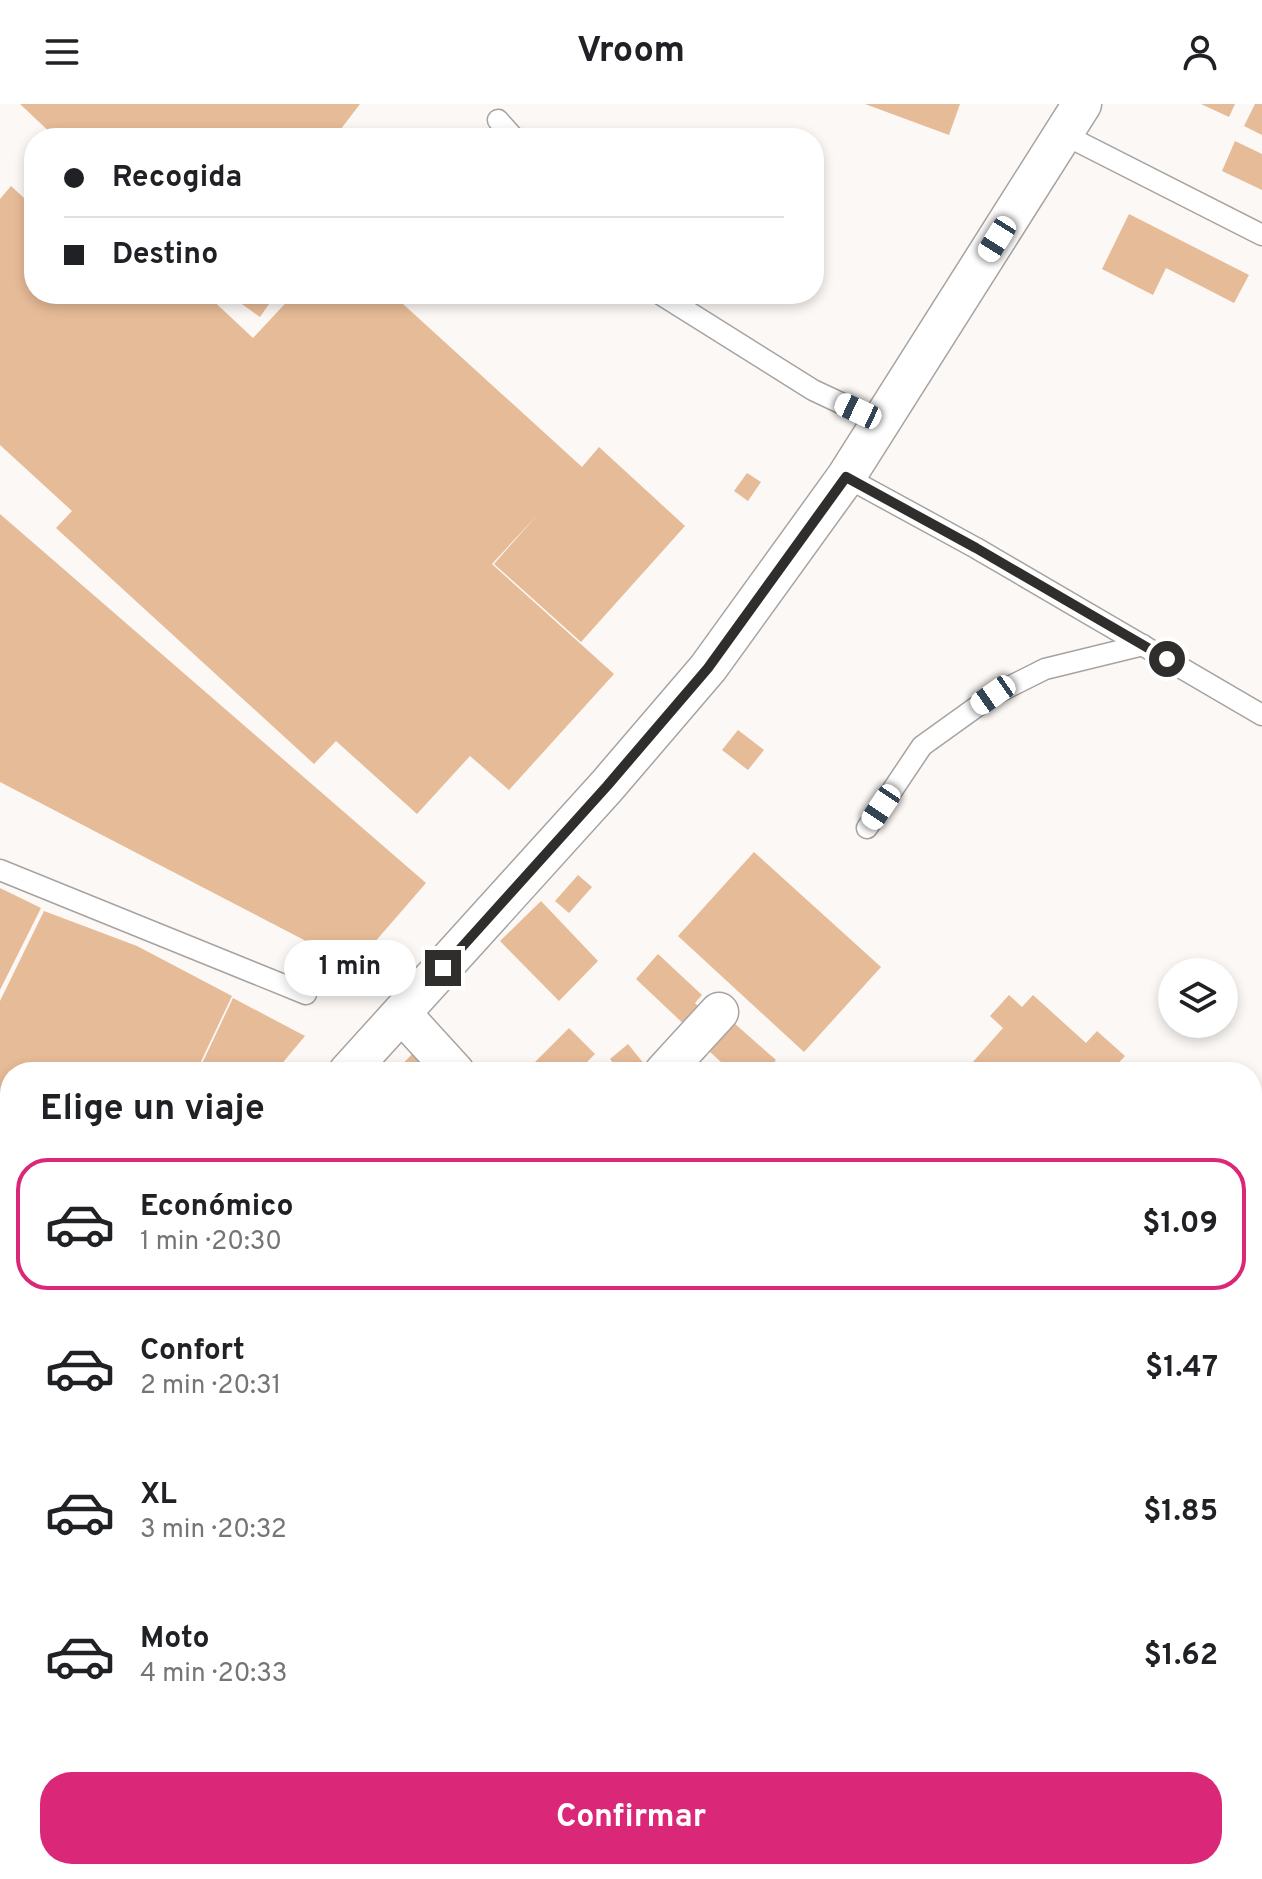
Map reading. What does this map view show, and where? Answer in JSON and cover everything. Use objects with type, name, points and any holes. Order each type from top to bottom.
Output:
[{"type":"street","points":[[357,1062],[607,786],[708,668],[846,477],[1073,119]]},
{"type":"street","points":[[673,1062],[719,1012]]},
{"type":"street","points":[[402,1014],[446,1062]]},
{"type":"lane","points":[[1073,119],[1262,235]]},
{"type":"lane","points":[[498,120],[505,128]]},
{"type":"lane","points":[[676,304],[813,390],[881,422]]},
{"type":"lane","points":[[846,477],[976,548],[1262,715]]},
{"type":"lane","points":[[867,828],[922,746],[993,695],[1045,669],[1143,645]]},
{"type":"lane","points":[[0,870],[306,994]]},
{"type":"building","points":[[20,104],[360,104],[342,128],[45,128]]},
{"type":"building","points":[[865,104],[960,104],[949,135]]},
{"type":"building","points":[[1201,104],[1235,104],[1229,117]]},
{"type":"building","points":[[1255,104],[1262,104],[1262,135],[1244,126]]},
{"type":"building","points":[[1235,141],[1262,154],[1262,190],[1222,171]]},
{"type":"building","points":[[11,186],[24,198],[24,304],[217,304],[253,338],[285,304],[403,304],[582,467],[599,447],[685,526],[581,642],[494,564],[538,514],[492,564],[614,674],[509,790],[470,756],[417,814],[336,741],[314,764],[56,528],[72,511],[0,445],[0,199]]},
{"type":"building","points":[[1129,214],[1249,275],[1234,303],[1166,268],[1153,295],[1102,269]]},
{"type":"building","points":[[242,304],[269,304],[260,317]]},
{"type":"building","points":[[747,473],[761,482],[748,501],[734,491]]},
{"type":"building","points":[[0,514],[426,883],[354,966],[0,782]]},
{"type":"building","points":[[738,730],[764,750],[748,770],[722,750]]},
{"type":"building","points":[[754,852],[881,967],[804,1052],[678,936]]},
{"type":"building","points":[[578,875],[592,887],[569,913],[555,901]]},
{"type":"building","points":[[0,888],[41,908],[0,990]]},
{"type":"building","points":[[541,901],[598,961],[559,1001],[500,941]]},
{"type":"building","points":[[44,911],[137,946],[232,996],[201,1062],[0,1062],[0,1001]]},
{"type":"building","points":[[658,954],[702,995],[695,1003],[704,1012],[689,1029],[636,979]]},
{"type":"building","points":[[1009,995],[1022,1007],[1033,995],[1086,1043],[1097,1031],[1125,1056],[1120,1062],[973,1062],[1003,1028],[990,1016]]},
{"type":"building","points":[[233,998],[305,1036],[283,1062],[203,1062]]},
{"type":"building","points":[[734,1023],[776,1060],[721,1062],[710,1052]]},
{"type":"building","points":[[569,1028],[595,1054],[587,1062],[535,1062]]},
{"type":"building","points":[[628,1044],[643,1062],[612,1062],[610,1059]]},
{"type":"building","points":[[415,1051],[426,1062],[405,1062]]},
{"type":"route","points":[[443,968],[607,786],[708,668],[846,477],[1167,659]]}]
